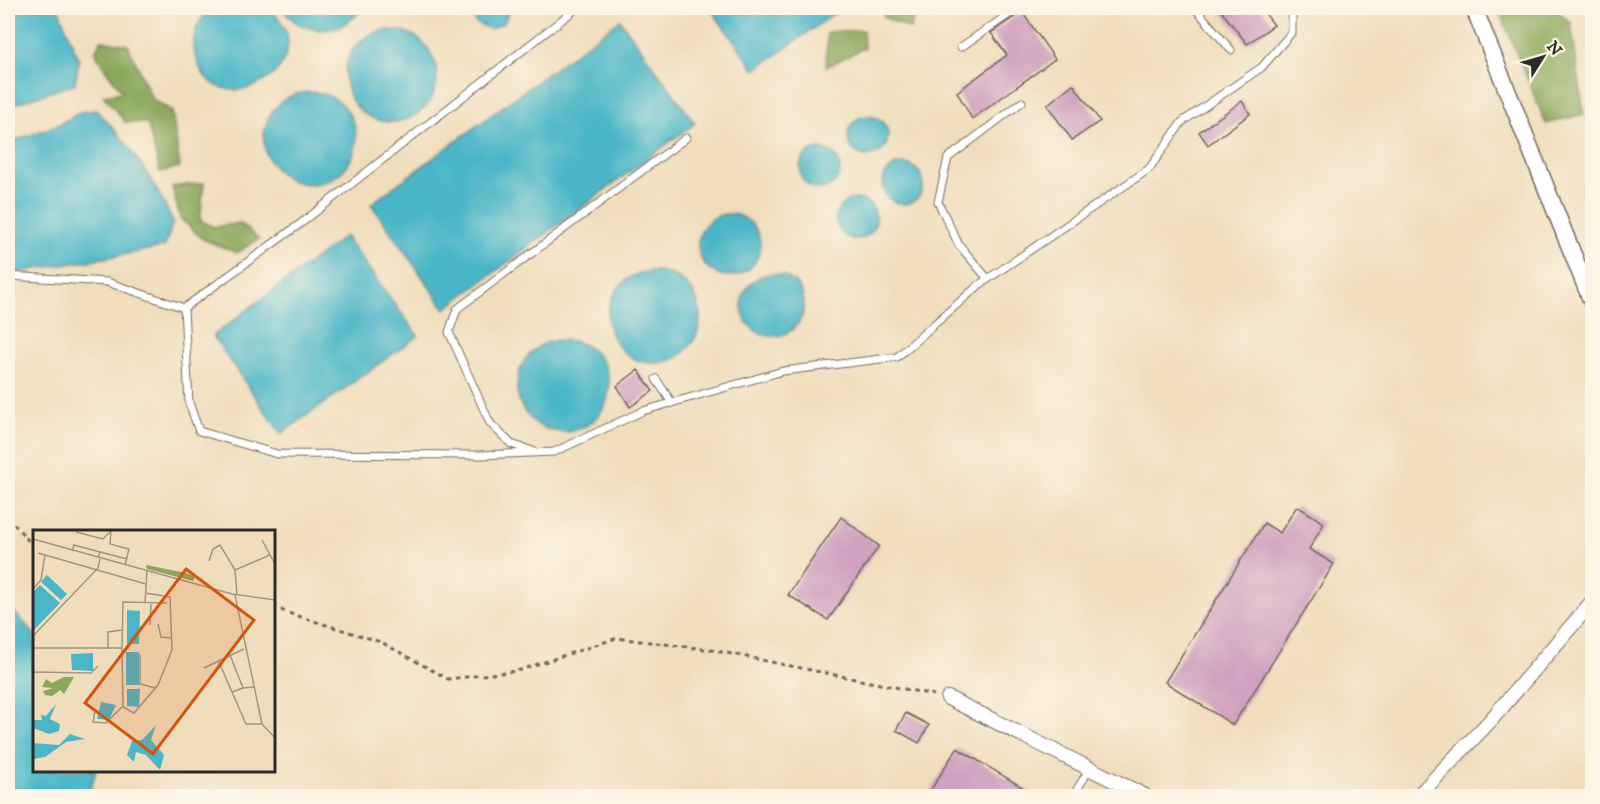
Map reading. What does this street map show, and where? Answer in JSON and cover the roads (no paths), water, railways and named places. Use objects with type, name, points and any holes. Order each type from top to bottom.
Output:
[{"type":"street","points":[[1474,8],[1593,302]]},
{"type":"street","points":[[1418,796],[1490,721],[1593,602]]},
{"type":"street","points":[[948,698],[1146,796]]},
{"type":"lane","points":[[184,308],[300,224],[577,8]]},
{"type":"lane","points":[[961,47],[1018,8]]},
{"type":"lane","points":[[1195,8],[1231,50]]},
{"type":"lane","points":[[184,308],[189,403],[199,431],[277,454],[481,455],[554,452],[643,411],[783,371],[897,357],[988,279],[1149,169],[1182,122],[1262,67],[1292,32],[1292,8]]},
{"type":"lane","points":[[988,279],[959,245],[938,202],[948,158],[1022,102]]},
{"type":"lane","points":[[536,453],[511,444],[490,423],[449,332],[457,309],[686,138]]},
{"type":"lane","points":[[8,276],[107,282],[184,308]]},
{"type":"lane","points":[[656,379],[672,403]]},
{"type":"lane","points":[[1073,796],[1091,767]]},
{"type":"water","points":[[8,8],[58,8],[79,60],[75,84],[8,106]]},
{"type":"water","points":[[211,8],[269,8],[285,29],[287,50],[279,68],[263,82],[244,89],[224,88],[206,77],[195,54],[194,41],[199,23]]},
{"type":"water","points":[[282,8],[362,8],[354,18],[344,24],[322,30],[300,24],[290,18]]},
{"type":"water","points":[[470,8],[510,8],[504,23],[490,29],[476,23]]},
{"type":"water","points":[[710,8],[842,8],[755,70]]},
{"type":"water","points":[[620,20],[695,123],[445,309],[371,204]]},
{"type":"water","points":[[391,30],[409,33],[424,43],[434,58],[437,76],[434,94],[424,109],[409,119],[391,122],[373,119],[358,109],[348,94],[345,76],[348,58],[358,43],[373,33]]},
{"type":"water","points":[[310,92],[328,95],[343,105],[353,120],[356,138],[353,156],[343,171],[328,181],[310,184],[292,181],[277,171],[267,156],[264,138],[267,120],[277,105],[292,95]]},
{"type":"water","points":[[96,110],[129,148],[166,207],[173,222],[165,246],[8,274],[8,143],[60,124],[80,112]]},
{"type":"water","points":[[868,116],[876,117],[882,122],[887,128],[887,144],[882,150],[876,155],[868,156],[860,155],[854,150],[849,144],[848,136],[849,128],[854,122],[860,117]]},
{"type":"water","points":[[820,149],[828,150],[834,155],[839,161],[839,177],[834,183],[828,188],[820,189],[812,188],[806,183],[801,177],[800,169],[801,161],[806,155],[812,150]]},
{"type":"water","points":[[903,164],[911,165],[917,170],[922,176],[922,192],[917,198],[911,203],[903,204],[895,203],[889,198],[884,192],[883,184],[884,176],[889,170],[895,165]]},
{"type":"water","points":[[856,199],[864,200],[870,205],[875,211],[875,227],[870,233],[864,238],[856,239],[848,238],[842,233],[837,227],[836,219],[837,211],[842,205],[848,200]]},
{"type":"water","points":[[729,214],[741,216],[751,223],[758,233],[760,245],[758,257],[751,267],[741,274],[729,276],[717,274],[707,267],[700,257],[698,245],[700,233],[707,223],[717,216]]},
{"type":"water","points":[[345,236],[418,336],[281,434],[213,336]]},
{"type":"water","points":[[654,271],[672,274],[687,284],[697,299],[700,317],[697,335],[687,350],[672,360],[654,363],[636,360],[621,350],[611,335],[608,317],[611,299],[621,284],[636,274]]},
{"type":"water","points":[[773,274],[785,276],[795,283],[802,293],[804,305],[802,317],[795,327],[785,334],[773,336],[761,334],[751,327],[744,317],[742,305],[744,293],[751,283],[761,276]]},
{"type":"water","points":[[563,340],[581,343],[596,353],[606,368],[609,386],[606,404],[596,419],[581,429],[563,432],[545,429],[530,419],[520,404],[517,386],[520,368],[530,353],[545,343]]},
{"type":"water","points":[[8,605],[33,633],[33,771],[96,771],[89,796],[8,796]]}]
